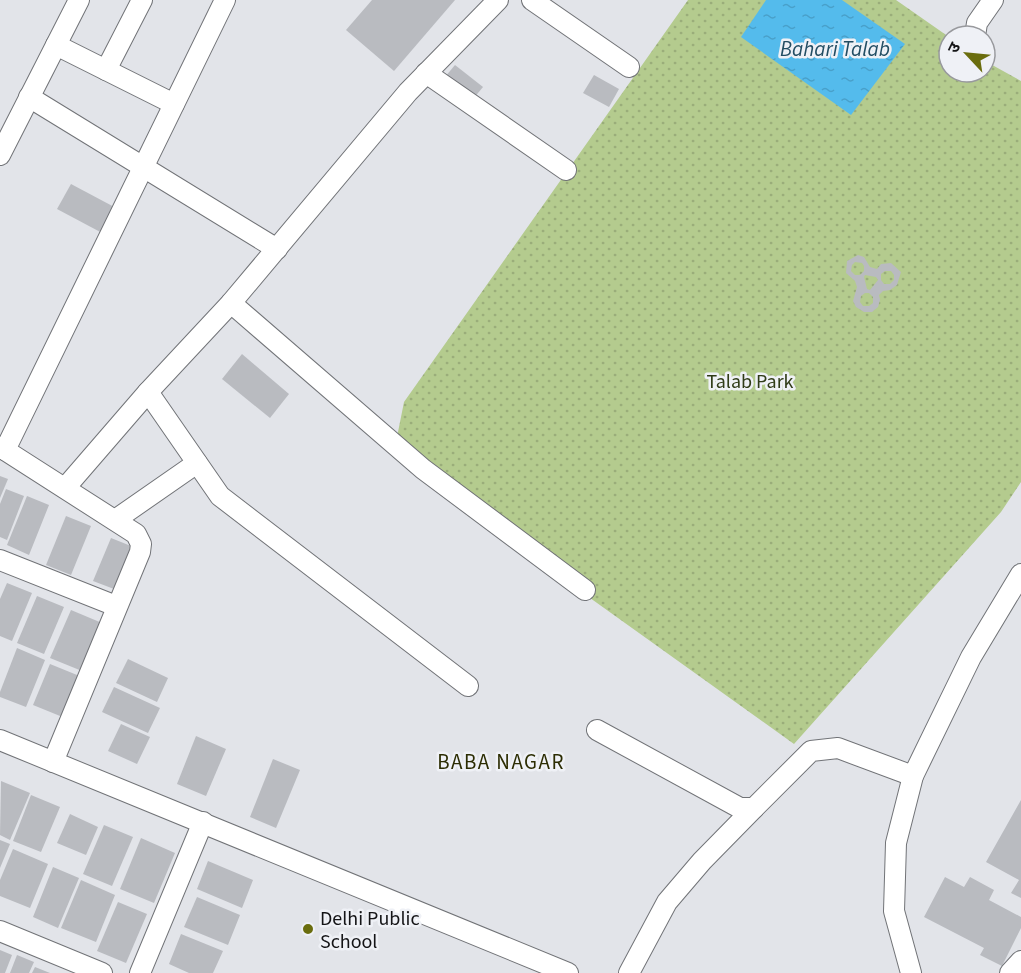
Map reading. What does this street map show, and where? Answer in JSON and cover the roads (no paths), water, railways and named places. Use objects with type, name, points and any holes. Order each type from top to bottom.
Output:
[{"type":"street","points":[[0,155],[79,0]]},
{"type":"street","points":[[106,70],[142,0]]},
{"type":"street","points":[[53,762],[140,552],[141,544],[136,534],[116,520],[2,448],[225,0]]},
{"type":"street","points":[[64,488],[148,392],[231,303],[426,73],[498,0]]},
{"type":"street","points":[[532,0],[629,67]]},
{"type":"street","points":[[977,24],[993,0]]},
{"type":"street","points":[[56,45],[174,104]]},
{"type":"street","points":[[426,73],[566,170]]},
{"type":"street","points":[[29,97],[277,249]]},
{"type":"street","points":[[231,303],[423,469],[585,590]]},
{"type":"street","points":[[148,392],[220,496],[468,686]]},
{"type":"street","points":[[116,520],[197,463]]},
{"type":"street","points":[[0,560],[116,606]]},
{"type":"street","points":[[911,973],[894,911],[896,843],[913,776],[970,657],[1021,574]]},
{"type":"street","points":[[597,730],[741,808],[754,808]]},
{"type":"street","points":[[0,740],[568,973]]},
{"type":"street","points":[[629,973],[667,902],[702,861],[812,751],[838,748],[913,776]]},
{"type":"street","points":[[140,973],[202,822]]},
{"type":"street","points":[[0,931],[102,973]]},
{"type":"street","points":[[1010,973],[1021,961]]},
{"type":"water","name":"Bahari Talab","points":[[766,0],[842,0],[905,44],[851,115],[741,37]]},
{"type":"place","name":"Delhi Public School","points":[[308,929]]},
{"type":"district","name":"BABA NAGAR","points":[[501,762]]},
{"type":"park label","name":"Talab Park","points":[[750,381]]}]
